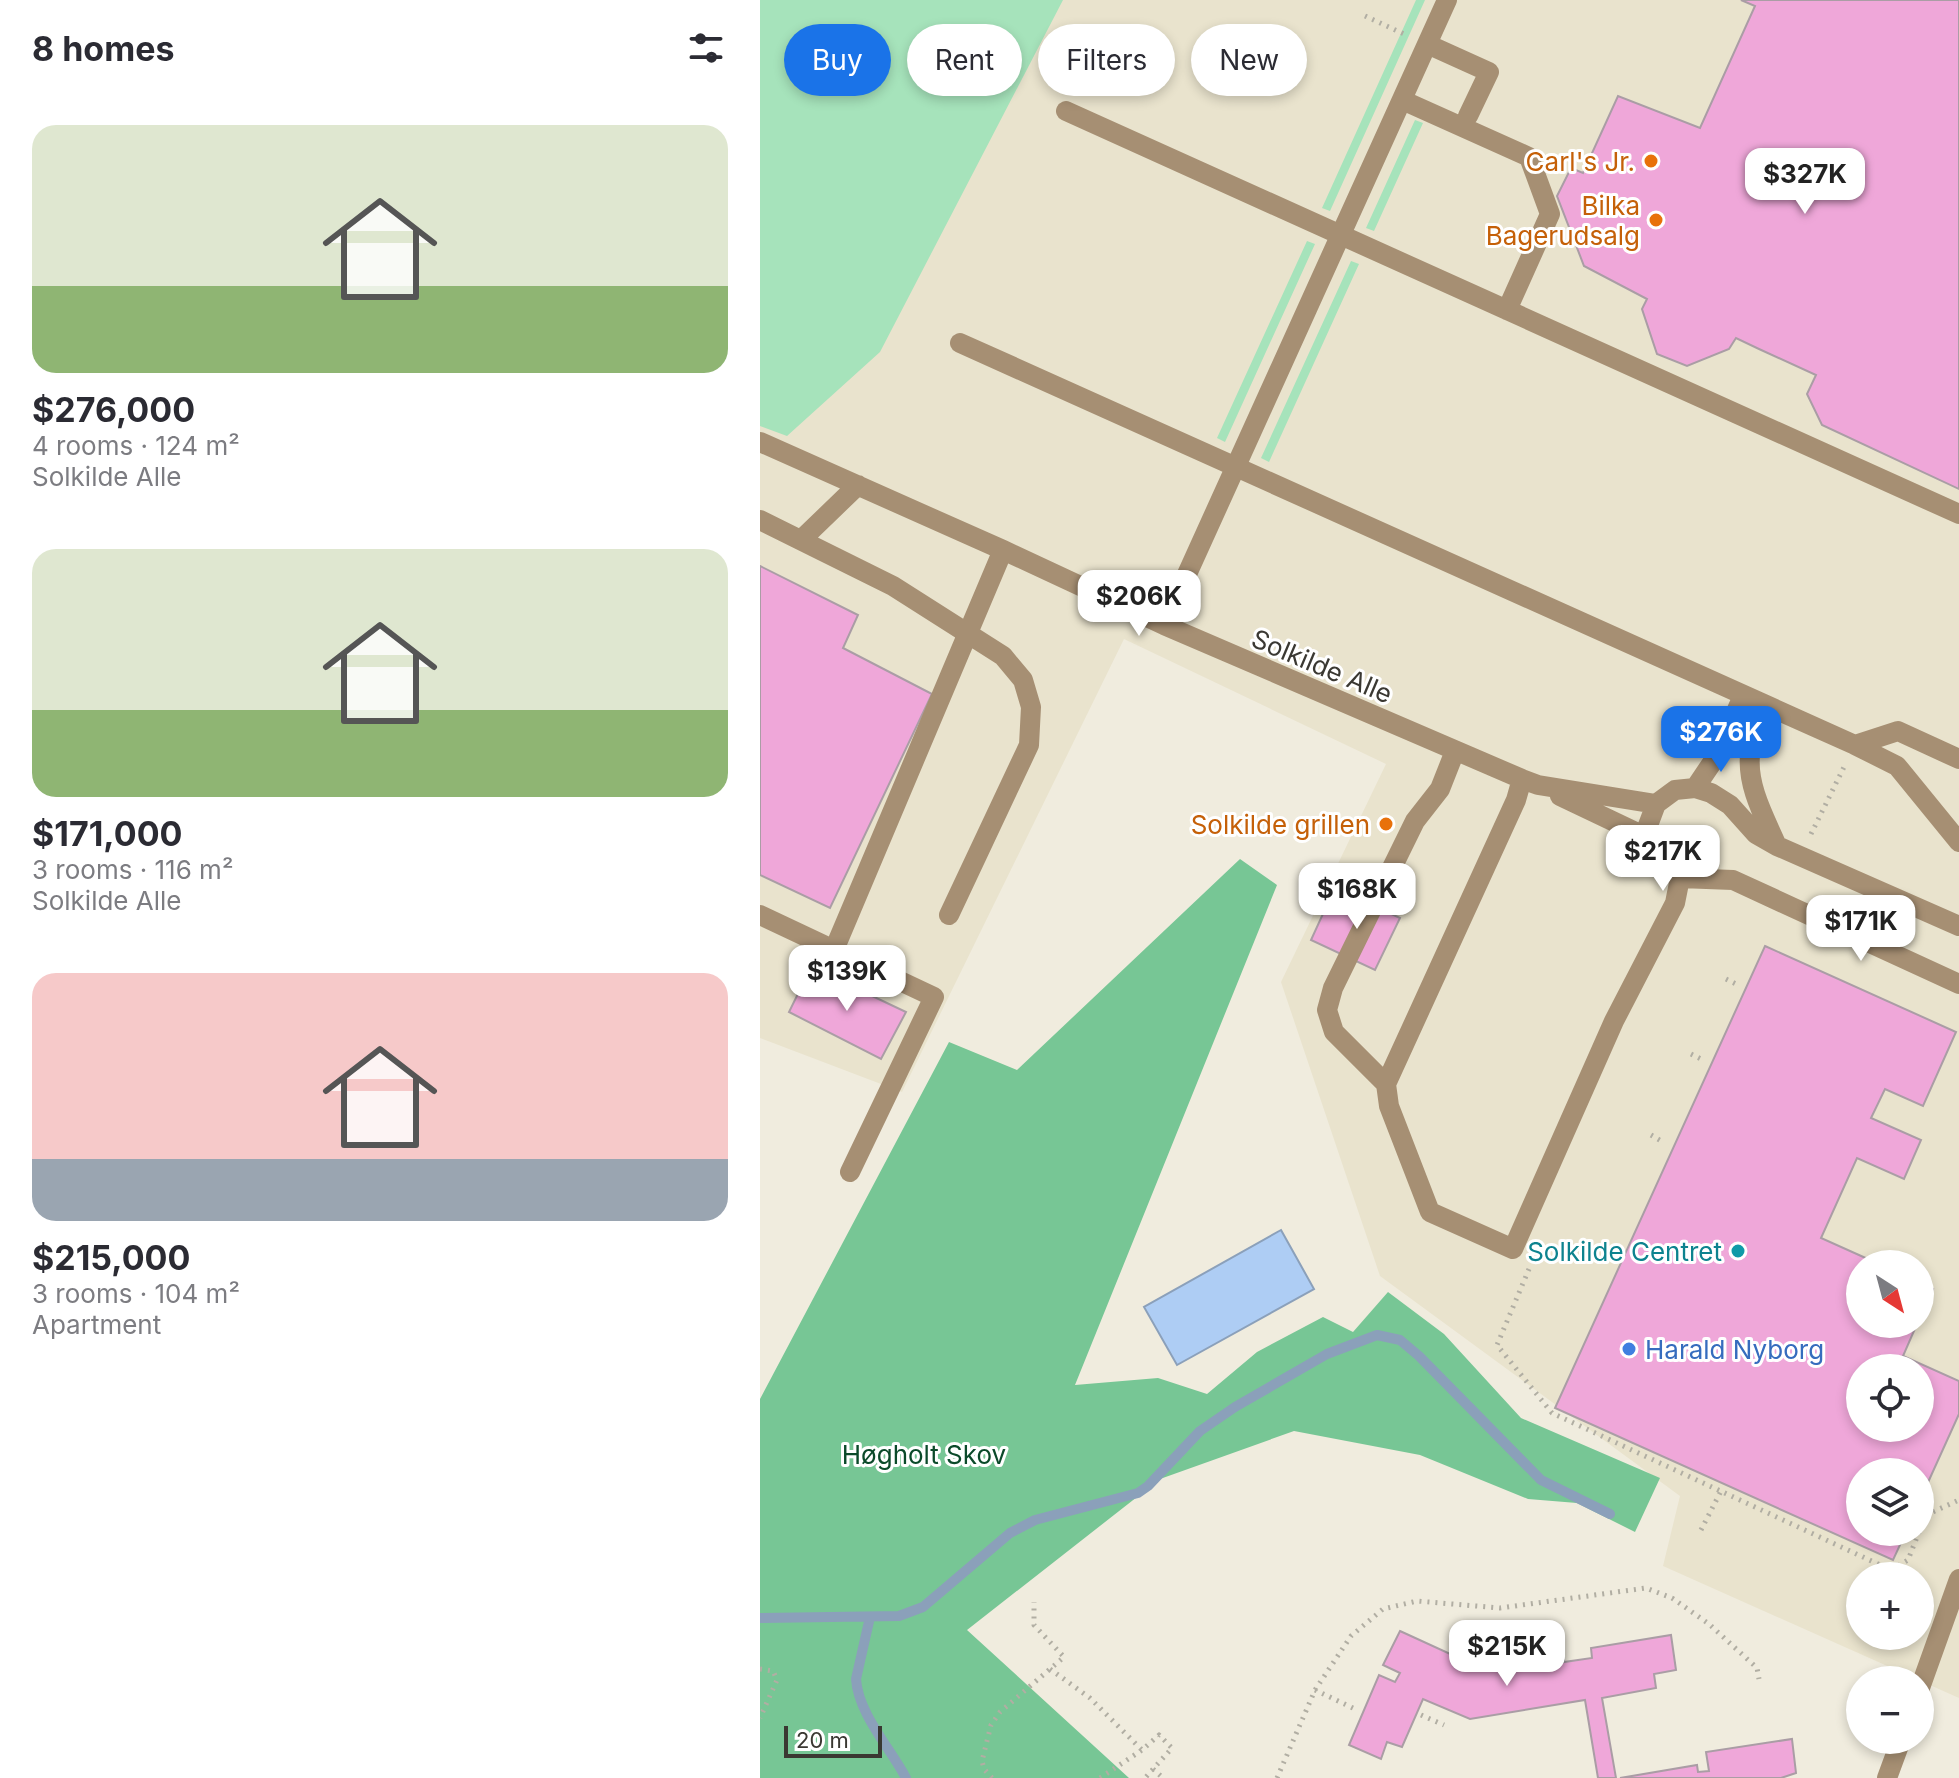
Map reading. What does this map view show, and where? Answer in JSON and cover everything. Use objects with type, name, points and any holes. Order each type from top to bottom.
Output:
[{"type":"street","points":[[1164,625],[1447,0]]},
{"type":"street","points":[[1427,44],[1489,72],[1468,116]]},
{"type":"street","points":[[1402,100],[1529,157],[1550,214],[1507,310]]},
{"type":"street","points":[[1066,111],[1959,514]]},
{"type":"street","points":[[960,343],[1855,745],[1897,766],[1959,842]]},
{"type":"street","name":"Solkilde Alle","points":[[760,442],[1164,625],[1530,782],[1656,804]]},
{"type":"street","points":[[801,540],[858,485]]},
{"type":"street","points":[[760,520],[893,586],[1003,656],[1023,680],[1031,707],[1029,745],[949,915]]},
{"type":"street","points":[[834,950],[1003,550]]},
{"type":"street","points":[[1695,788],[1716,757],[1743,696]]},
{"type":"street","points":[[1768,707],[1750,753],[1751,779],[1777,846]]},
{"type":"street","points":[[1855,745],[1898,731],[1959,759]]},
{"type":"street","points":[[1386,1084],[1334,1032],[1327,1010],[1333,988],[1415,821],[1440,789],[1455,751]]},
{"type":"street","points":[[1680,878],[1675,903],[1614,1021],[1513,1249],[1430,1212],[1389,1106],[1386,1084],[1516,800],[1530,782],[1644,836],[1662,866],[1680,878],[1733,880],[1959,984]]},
{"type":"street","points":[[1644,836],[1656,804],[1675,790],[1695,788],[1711,793],[1730,805],[1756,834],[1777,846],[1959,926]]},
{"type":"street","points":[[760,915],[934,997],[850,1172]]},
{"type":"street","points":[[1928,1666],[1959,1579]]},
{"type":"street","points":[[1887,1778],[1896,1754]]},
{"type":"path","points":[[1365,16],[1427,44]]},
{"type":"path","points":[[1811,834],[1855,745]]},
{"type":"path","points":[[1726,979],[1736,984]]},
{"type":"path","points":[[1691,1054],[1701,1059]]},
{"type":"path","points":[[1651,1135],[1663,1142]]},
{"type":"path","points":[[1533,1260],[1497,1345],[1552,1413],[1891,1570],[1908,1560],[1914,1546]]},
{"type":"path","points":[[1701,1530],[1721,1491]]},
{"type":"path","points":[[1934,1511],[1959,1500]]},
{"type":"path","points":[[1277,1778],[1315,1690],[1351,1636],[1383,1609],[1417,1601],[1500,1608],[1646,1588],[1672,1598],[1709,1624],[1757,1668],[1759,1679]]},
{"type":"path","points":[[992,1778],[982,1761],[991,1725],[1000,1712],[1064,1657],[1034,1625],[1034,1602]]},
{"type":"path","points":[[760,1669],[773,1671],[777,1680],[760,1718]]},
{"type":"path","points":[[1050,1669],[1090,1698],[1142,1750]]},
{"type":"path","points":[[1315,1690],[1355,1709]]},
{"type":"path","points":[[1421,1715],[1444,1725]]},
{"type":"path","points":[[1100,1778],[1159,1735],[1172,1748],[1145,1778]]},
{"type":"path","points":[[1153,1769],[1163,1778]]},
{"type":"shaded area","points":[[760,0],[1959,0],[1959,1698],[1934,1687],[1934,1666],[1887,1666],[1851,1650],[1934,1650],[1934,1562],[1846,1562],[1846,1648],[1663,1566],[1680,1496],[1380,1276],[1281,982],[1386,764],[1124,639],[902,1092],[760,1038]]},
{"type":"green space","points":[[760,0],[1063,0],[1051,24],[1038,24],[1038,48],[1022,79],[1022,24],[907,24],[907,96],[1013,96],[880,352],[787,436],[760,426]]},
{"type":"green space","points":[[1416,0],[1425,0],[1330,211],[1322,208]]},
{"type":"green space","points":[[1415,120],[1423,123],[1374,231],[1366,228]]},
{"type":"green space","points":[[1307,241],[1315,244],[1225,442],[1217,438]]},
{"type":"green space","points":[[1351,261],[1359,264],[1269,462],[1261,458]]},
{"type":"green space","name":"Høgholt Skov","points":[[1240,859],[1277,885],[1075,1385],[1158,1378],[1207,1394],[1257,1352],[1323,1317],[1353,1332],[1388,1292],[1444,1334],[1521,1418],[1660,1478],[1635,1532],[1577,1503],[1528,1499],[1420,1455],[1294,1431],[1160,1479],[967,1630],[1129,1778],[760,1778],[760,1399],[949,1042],[1017,1070]]},
{"type":"water","points":[[1281,1230],[1314,1289],[1177,1365],[1144,1307]]},
{"type":"building","points":[[1741,0],[1959,0],[1959,489],[1822,425],[1807,394],[1816,375],[1736,338],[1729,349],[1687,366],[1657,354],[1642,309],[1647,299],[1584,266],[1557,196],[1571,168],[1583,173],[1618,96],[1700,128],[1755,6]]},
{"type":"building","points":[[760,566],[858,615],[843,648],[932,694],[830,908],[760,875]]},
{"type":"building","points":[[1351,895],[1400,918],[1375,970],[1311,940],[1327,905],[1343,912]]},
{"type":"building","name":"Solkilde Centret","points":[[1765,946],[1956,1032],[1923,1106],[1885,1089],[1871,1118],[1921,1140],[1904,1179],[1857,1158],[1821,1238],[1848,1250],[1846,1338],[1911,1338],[1904,1354],[1846,1354],[1846,1442],[1934,1442],[1934,1370],[1959,1381],[1959,1414],[1934,1469],[1934,1458],[1846,1458],[1846,1539],[1555,1408]]},
{"type":"building","points":[[811,967],[906,1012],[881,1059],[789,1012]]},
{"type":"building","name":"Solkilde Centret","points":[[1862,1546],[1900,1546],[1893,1560]]},
{"type":"building","points":[[1400,1631],[1470,1663],[1469,1666],[1476,1670],[1483,1669],[1483,1665],[1563,1652],[1564,1662],[1592,1658],[1591,1648],[1671,1635],[1676,1670],[1654,1674],[1656,1688],[1602,1698],[1616,1778],[1598,1778],[1585,1700],[1470,1719],[1423,1699],[1402,1747],[1387,1742],[1381,1759],[1349,1745],[1379,1675],[1395,1682],[1400,1673],[1383,1665]]},
{"type":"building","points":[[1792,1739],[1796,1773],[1781,1778],[1620,1778],[1697,1765],[1698,1772],[1709,1771],[1706,1752]]},
{"type":"waterway","points":[[760,1618],[899,1616],[923,1607],[1010,1533],[1035,1520],[1138,1493],[1200,1431],[1235,1407],[1327,1354],[1377,1335],[1400,1340],[1419,1356],[1541,1480],[1610,1514]]},
{"type":"waterway","points":[[870,1617],[856,1679],[858,1692],[868,1717],[906,1778]]},
{"type":"place","name":"Carl's Jr.","points":[[1651,161]]},
{"type":"place","name":"Bilka Bagerudsalg","points":[[1656,220]]},
{"type":"place","name":"Solkilde grillen","points":[[1386,824]]},
{"type":"place","name":"Solkilde Centret","points":[[1738,1251]]},
{"type":"place","name":"Harald Nyborg","points":[[1629,1349]]}]
